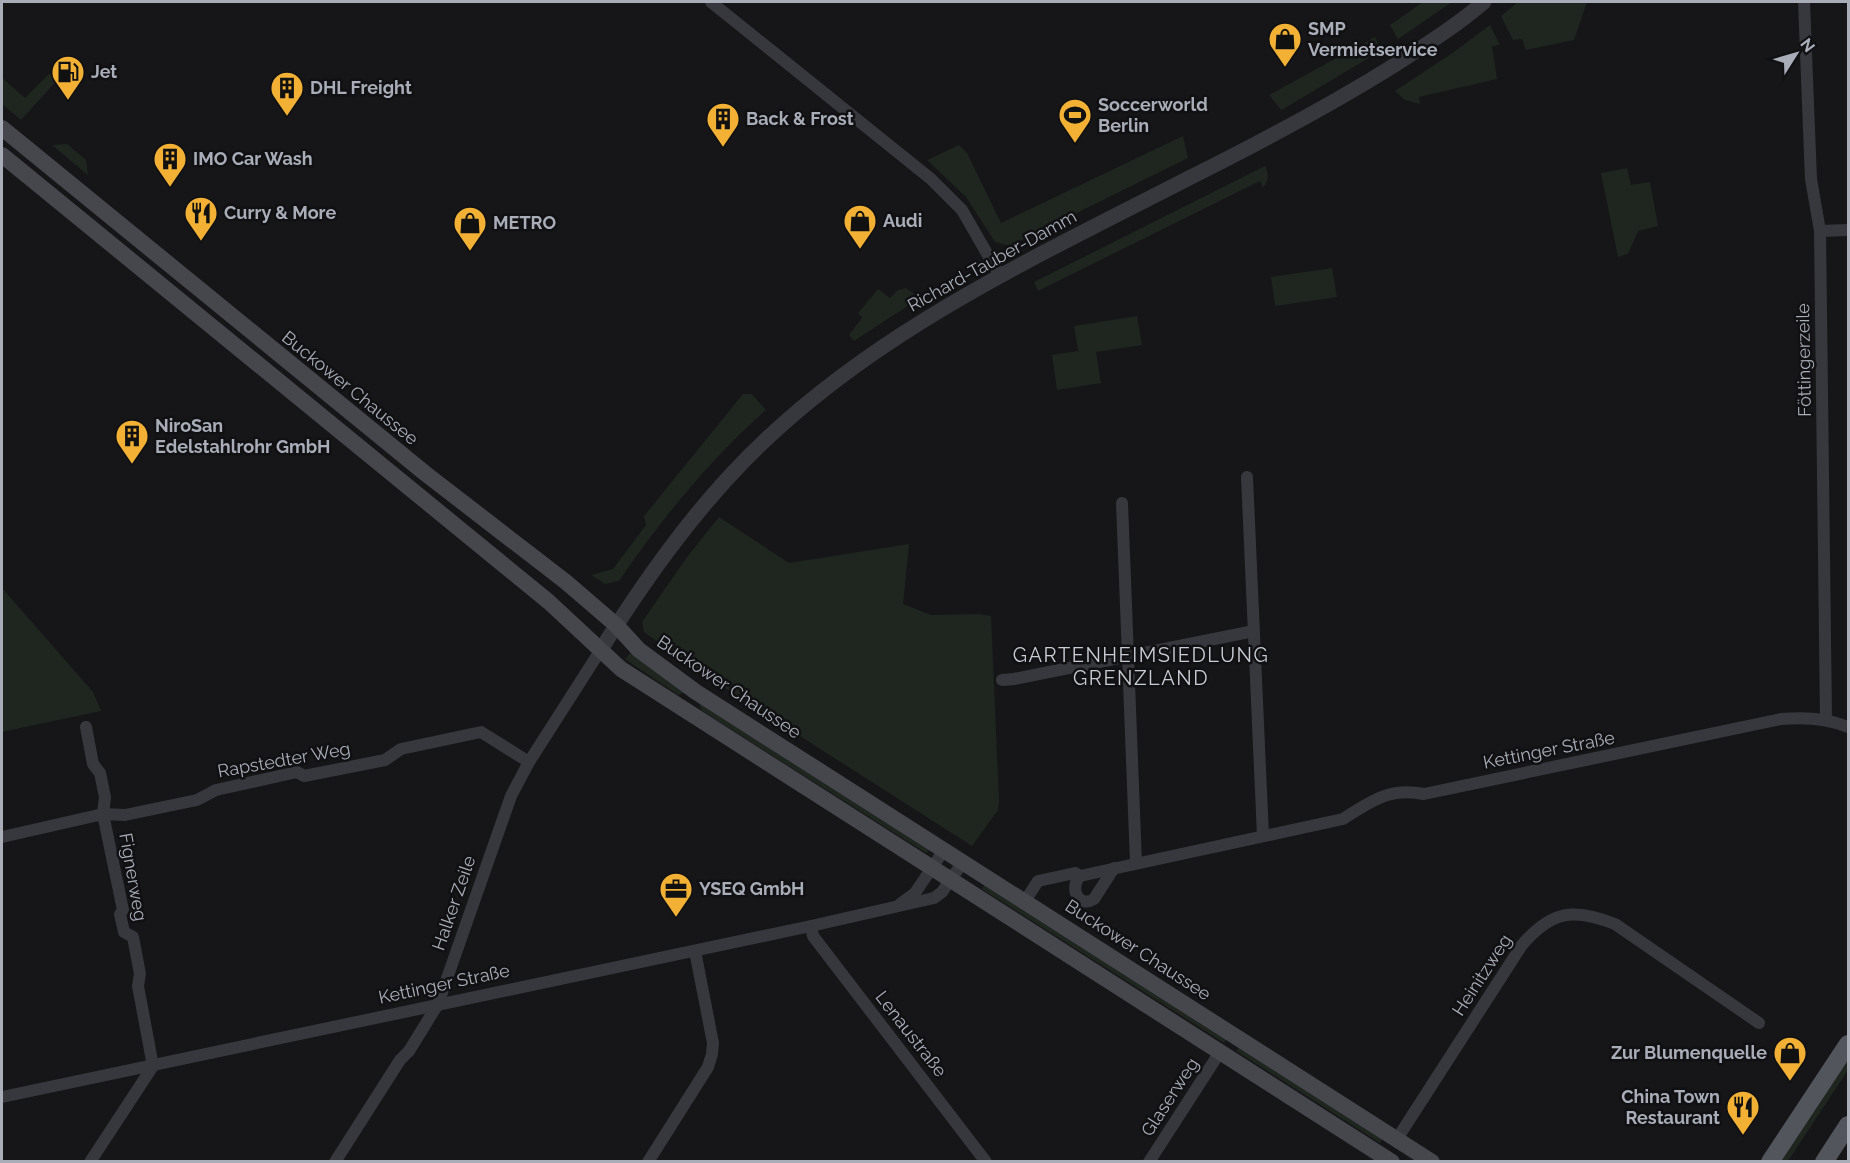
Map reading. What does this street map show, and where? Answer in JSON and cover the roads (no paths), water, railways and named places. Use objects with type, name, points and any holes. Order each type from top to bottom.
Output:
[{"type":"main road","name":"Buckower Chaussee","points":[[2,128],[426,474],[566,582],[616,626],[639,650],[696,692],[1432,1161]]},
{"type":"main road","points":[[2,155],[549,602],[621,669],[1392,1161]]},
{"type":"main road","points":[[1770,1161],[1848,1044]]},
{"type":"main road","points":[[1824,1161],[1848,1125]]},
{"type":"street","points":[[711,2],[930,179],[962,210],[1000,276]]},
{"type":"street","name":"Richard-Tauber-Damm","points":[[600,651],[664,555],[708,500],[762,443],[808,402],[875,351],[1000,276],[1321,109],[1431,42],[1484,2]]},
{"type":"street","name":"Föttingerzeile","points":[[1804,2],[1811,179],[1820,231],[1826,719]]},
{"type":"street","points":[[1820,231],[1848,230]]},
{"type":"street","points":[[1247,477],[1263,836]]},
{"type":"street","points":[[1122,503],[1136,863]]},
{"type":"street","points":[[1002,680],[1254,631]]},
{"type":"street","name":"Halker Zeile","points":[[335,1161],[438,1004],[511,796],[529,762],[600,651]]},
{"type":"street","name":"Kettinger Straße","points":[[1025,902],[1038,881],[1075,873],[1080,876],[1343,819],[1378,796],[1408,790],[1424,794],[1781,719],[1806,717],[1826,719],[1848,727]]},
{"type":"street","name":"Fignerweg","points":[[86,727],[93,764],[100,773],[105,797],[103,814],[123,910],[120,914],[124,932],[133,937],[140,974],[138,986],[153,1066]]},
{"type":"street","name":"Rapstedter Weg","points":[[2,837],[103,814],[125,816],[197,800],[216,790],[297,772],[304,776],[385,760],[401,749],[481,732],[529,762]]},
{"type":"street","name":"Kettinger Straße","points":[[894,908],[915,893],[944,850]]},
{"type":"street","name":"Kettinger Straße","points":[[2,1097],[894,908],[934,898],[952,880],[963,862]]},
{"type":"street","points":[[1080,876],[1075,881],[1074,892],[1078,898],[1089,902],[1114,868]]},
{"type":"street","name":"Heinitzweg","points":[[1397,1139],[1522,945],[1542,924],[1550,920],[1576,914],[1592,915],[1615,924],[1759,1023]]},
{"type":"street","name":"Lenaustraße","points":[[811,926],[813,936],[986,1161]]},
{"type":"street","points":[[648,1161],[708,1067],[712,1054],[712,1034],[695,951]]},
{"type":"street","name":"Glaserweg","points":[[1149,1161],[1220,1052]]},
{"type":"street","points":[[90,1161],[153,1066]]},
{"type":"place","name":"SMP Vermietservice","points":[[1285,68]]},
{"type":"place","name":"Jet","points":[[68,101]]},
{"type":"place","name":"DHL Freight","points":[[287,117]]},
{"type":"place","name":"Soccerworld Berlin","points":[[1075,144]]},
{"type":"place","name":"Back & Frost","points":[[723,148]]},
{"type":"place","name":"IMO Car Wash","points":[[170,188]]},
{"type":"place","name":"Curry & More","points":[[201,242]]},
{"type":"place","name":"Audi","points":[[860,250]]},
{"type":"place","name":"METRO","points":[[470,252]]},
{"type":"place","name":"NiroSan Edelstahlrohr GmbH","points":[[132,465]]},
{"type":"place","name":"YSEQ GmbH","points":[[676,918]]},
{"type":"place","name":"Zur Blumenquelle","points":[[1790,1082]]},
{"type":"place","name":"China Town Restaurant","points":[[1743,1136]]},
{"type":"district","name":"GARTENHEIMSIEDLUNG GRENZLAND","points":[[1141,666]]}]
